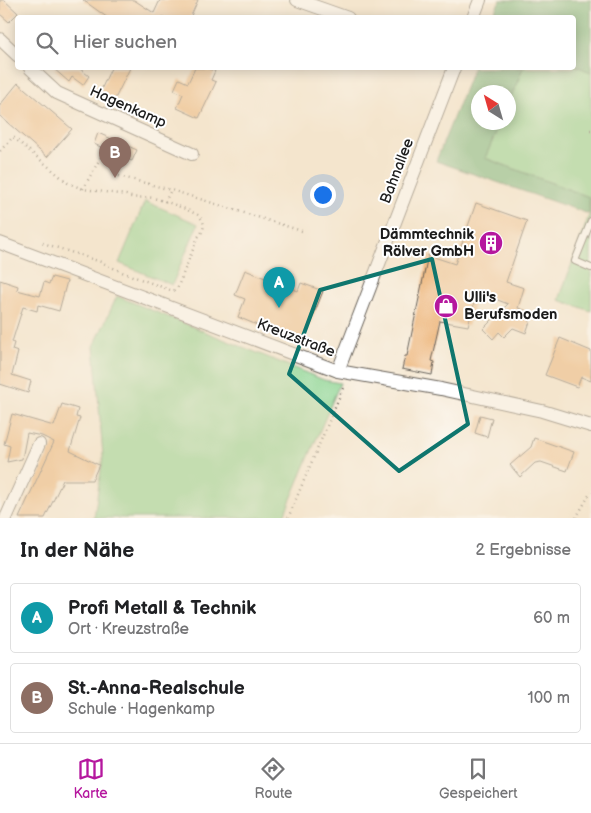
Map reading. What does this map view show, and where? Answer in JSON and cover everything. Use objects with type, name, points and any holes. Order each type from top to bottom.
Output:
[{"type":"street","points":[[297,0],[340,15]]},
{"type":"street","points":[[474,15],[480,0]]},
{"type":"street","points":[[0,40],[15,53]]},
{"type":"street","name":"Hagenkamp","points":[[32,70],[57,93],[192,154]]},
{"type":"street","name":"Bahnallee","points":[[338,371],[453,70]]},
{"type":"street","name":"Kreuzstraße","points":[[0,244],[338,371],[441,389],[542,411],[591,426]]},
{"type":"street","points":[[6,518],[39,444]]},
{"type":"lane","points":[[591,222],[575,261],[591,268]]},
{"type":"path","points":[[0,151],[12,137],[61,179],[83,190],[126,195],[132,198],[151,198],[165,202],[198,215],[202,218],[204,226],[204,232],[198,238],[177,289],[173,291],[124,273],[101,262],[38,242]]},
{"type":"path","points":[[83,190],[102,154]]},
{"type":"path","points":[[119,176],[171,190],[305,232]]},
{"type":"path","points":[[165,202],[171,190]]},
{"type":"path","points":[[576,518],[591,492]]},
{"type":"highlighted area","points":[[432,259],[468,424],[399,471],[289,374],[320,290]]},
{"type":"green space","points":[[500,0],[591,0],[591,72],[576,66],[576,15],[493,15]]},
{"type":"green space","points":[[576,66],[591,72],[591,311],[559,300],[589,215],[589,197],[485,158],[497,130],[516,130],[516,85],[522,70],[576,70]]},
{"type":"green space","points":[[472,70],[522,70],[516,85],[471,85],[471,130],[497,130],[485,158],[589,197],[589,214],[436,161]]},
{"type":"green space","points":[[145,201],[198,224],[172,285],[119,263]]},
{"type":"green space","points":[[117,296],[324,380],[340,383],[283,518],[94,518],[103,456],[94,346]]},
{"type":"building","points":[[0,0],[4,0],[18,13],[9,22],[0,14]]},
{"type":"building","points":[[83,0],[134,0],[154,13],[160,0],[198,0],[191,15],[104,15]]},
{"type":"building","points":[[55,70],[82,70],[89,76],[83,85],[72,77],[69,82]]},
{"type":"building","points":[[110,70],[129,70],[113,103],[100,97],[100,92]]},
{"type":"building","points":[[194,70],[215,71],[211,80],[216,82],[199,118],[177,108],[183,94],[174,90],[179,79],[188,83]]},
{"type":"building","points":[[18,83],[72,129],[47,157],[0,116],[0,105]]},
{"type":"building","points":[[98,133],[137,150],[132,161],[94,144]]},
{"type":"building","points":[[476,203],[527,221],[506,282],[524,288],[518,308],[533,313],[526,333],[513,328],[504,337],[499,332],[493,339],[483,329],[508,304],[477,292],[468,326],[440,321],[431,361],[434,362],[432,375],[402,369],[405,356],[407,356],[428,255],[455,264]]},
{"type":"building","points":[[245,270],[298,291],[301,283],[323,291],[302,344],[238,317],[245,299],[235,295]]},
{"type":"building","points":[[52,277],[67,281],[59,311],[38,305],[37,311],[23,307],[12,342],[14,343],[12,350],[18,352],[12,375],[31,381],[28,393],[0,384],[0,280],[18,286],[17,290],[40,296],[44,282],[49,284]]},
{"type":"building","points":[[560,338],[591,351],[591,381],[581,377],[577,387],[545,375]]},
{"type":"building","points":[[62,404],[78,409],[76,417],[80,418],[70,451],[99,465],[92,480],[63,480],[45,518],[19,518],[54,442],[42,436],[27,433],[22,459],[7,462],[10,446],[4,444],[12,414],[54,426]]},
{"type":"building","points":[[480,415],[492,418],[487,437],[475,433]]},
{"type":"building","points":[[534,438],[574,452],[567,471],[541,462],[535,463],[520,477],[510,465],[531,447]]},
{"type":"place","name":"St.-Anna-Realschule","points":[[115,178]]},
{"type":"place","name":"Dämmtechnik Rölver GmbH","points":[[491,243]]},
{"type":"place","name":"Ulli's Berufsmoden","points":[[446,306]]},
{"type":"place","name":"Profi Metall & Technik","points":[[279,308]]}]
